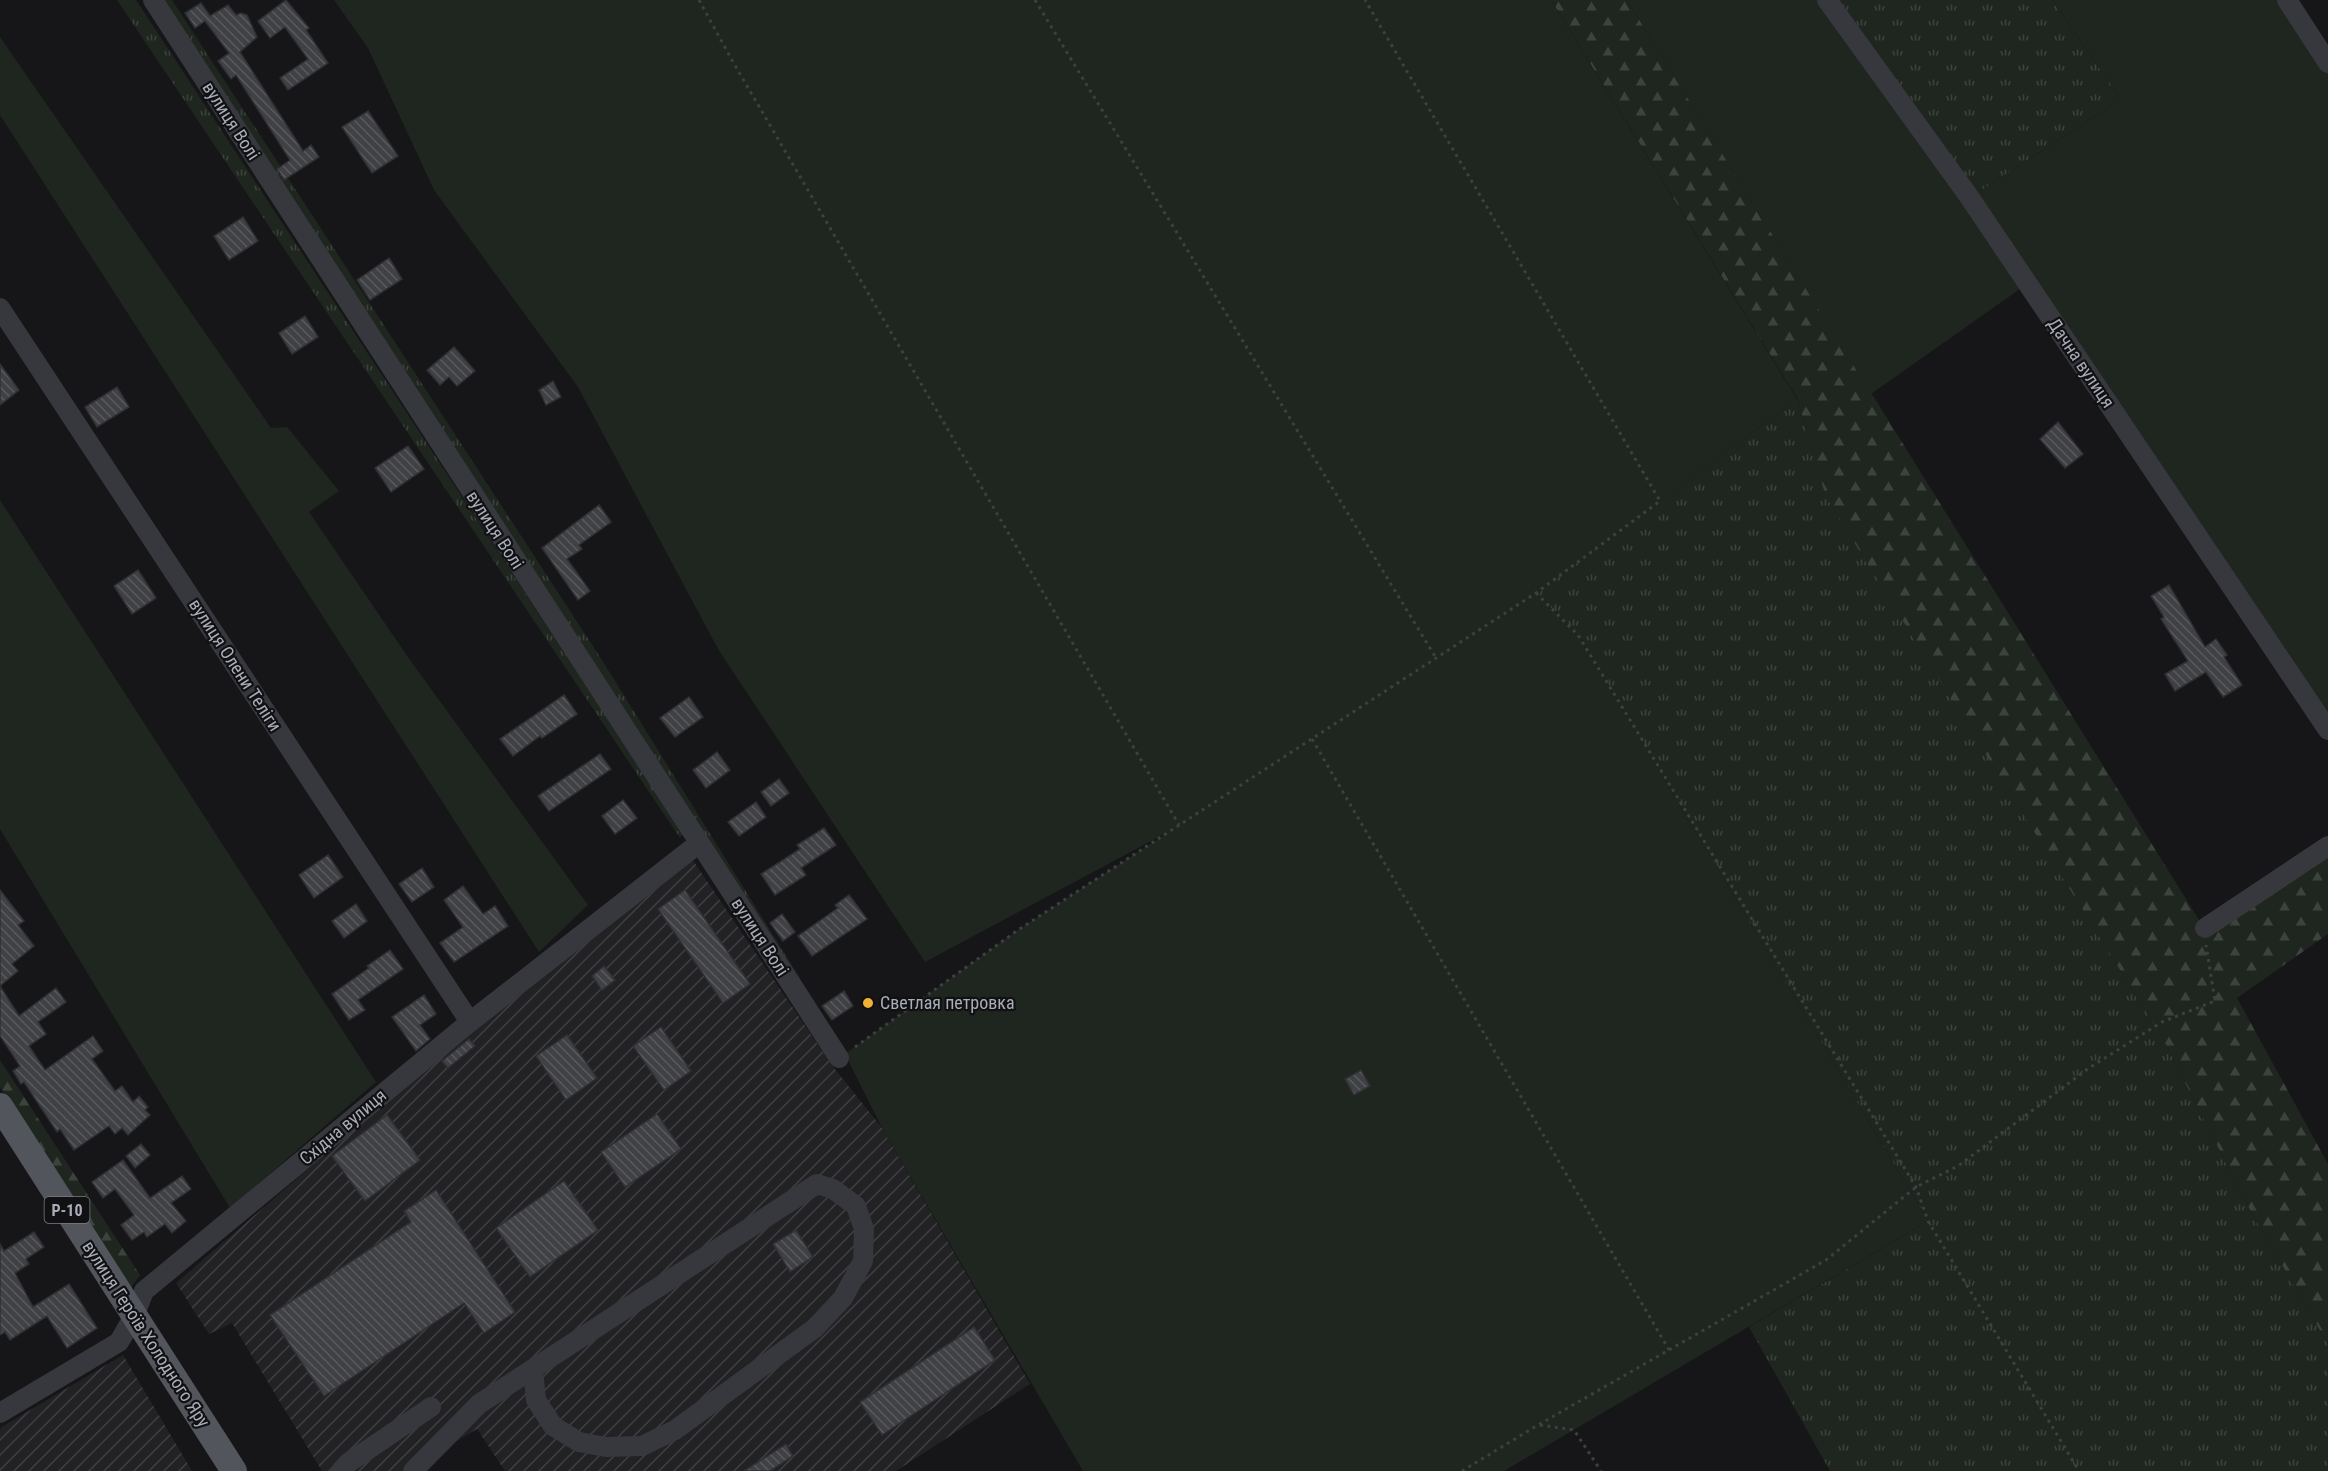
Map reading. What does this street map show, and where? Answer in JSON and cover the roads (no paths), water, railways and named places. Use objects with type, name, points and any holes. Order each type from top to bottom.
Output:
[{"type":"main road","name":"вулиця Героїв Холодного Яру","points":[[0,1106],[234,1471]]},
{"type":"street","name":"вулиця Волі","points":[[153,0],[698,844],[839,1058]]},
{"type":"street","name":"Дачна вулиця","points":[[1827,0],[1970,198],[2328,730]]},
{"type":"street","points":[[2287,0],[2328,63]]},
{"type":"street","name":"вулиця Олени Теліги","points":[[0,308],[470,1022]]},
{"type":"street","name":"Східна вулиця","points":[[0,1413],[119,1342],[135,1314],[144,1291],[470,1022],[698,844]]},
{"type":"street","points":[[2205,928],[2328,846]]},
{"type":"street","points":[[413,1471],[479,1404],[817,1184],[833,1189],[856,1206],[864,1228],[863,1261],[843,1298],[815,1328],[675,1430],[642,1446],[606,1447],[579,1442],[553,1426],[536,1400],[533,1370]]},
{"type":"street","points":[[341,1471],[348,1463],[431,1407]]},
{"type":"place","name":"Светлая петровка","points":[[868,1003]]}]
